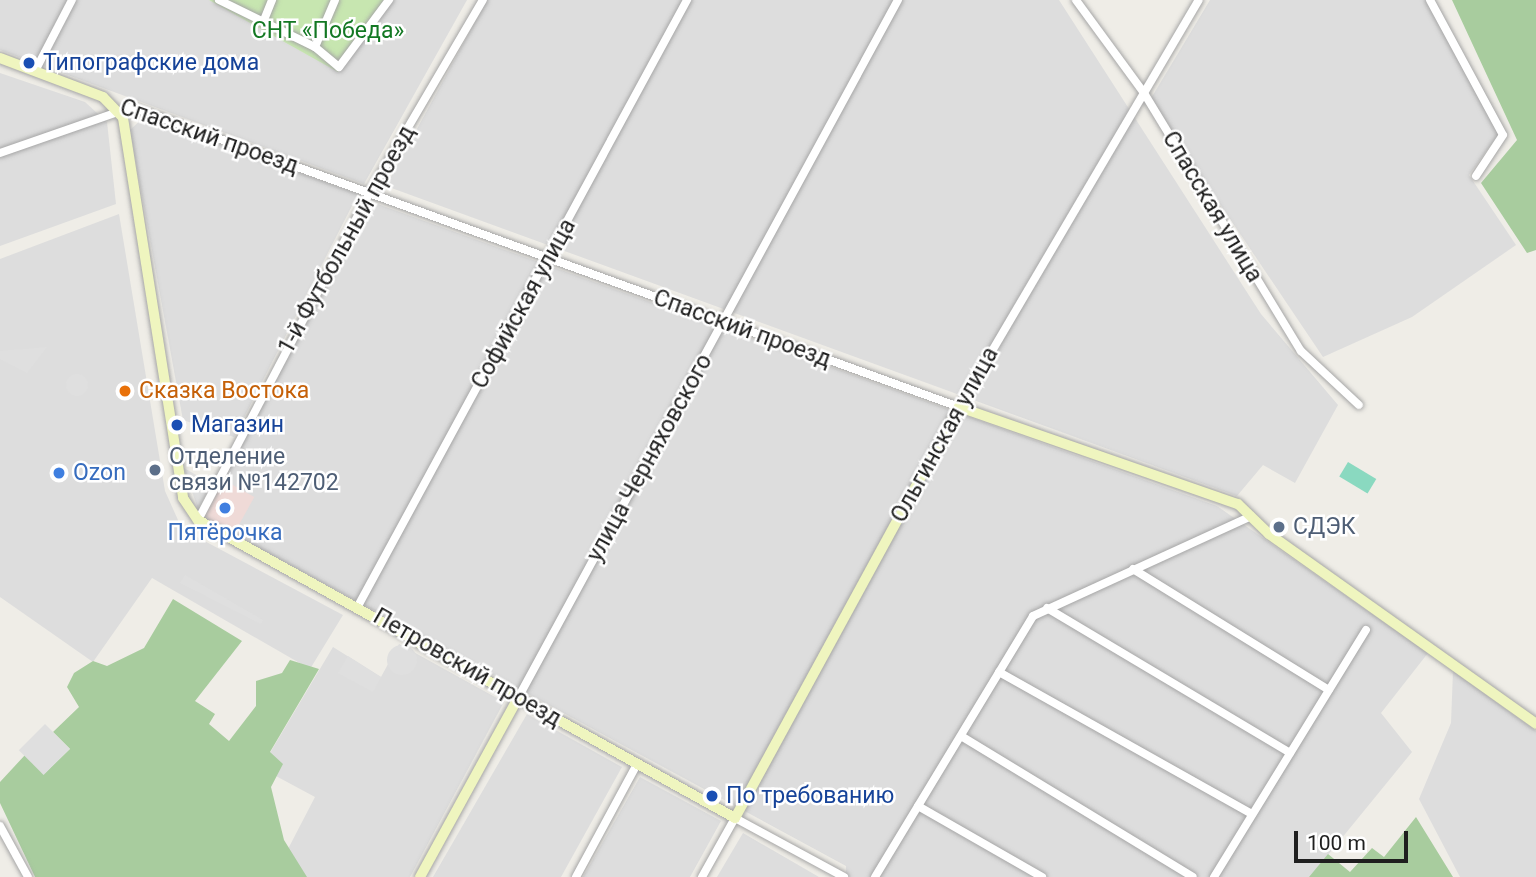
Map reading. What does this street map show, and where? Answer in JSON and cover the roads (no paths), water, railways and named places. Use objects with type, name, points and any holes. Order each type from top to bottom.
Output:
[{"type":"street","points":[[36,71],[72,0]]},
{"type":"street","points":[[219,0],[315,47],[339,67],[389,0]]},
{"type":"street","points":[[264,20],[272,0]]},
{"type":"street","points":[[315,47],[335,0]]},
{"type":"street","name":"1-й Футбольный проезд","points":[[198,520],[369,194],[483,0]]},
{"type":"street","name":"улица Черняховского","points":[[420,877],[898,0]]},
{"type":"street","name":"Спасская улица","points":[[1076,0],[1144,93],[1301,351],[1359,405]]},
{"type":"street","name":"Ольгинская улица","points":[[702,877],[959,407],[1199,0]]},
{"type":"street","points":[[1430,0],[1503,135],[1476,176]]},
{"type":"street","name":"Софийская улица","points":[[358,606],[550,260],[684,1]]},
{"type":"street","name":"Спасский проезд","points":[[0,58],[36,71],[117,108],[132,107],[959,407],[1238,504],[1536,724]]},
{"type":"street","points":[[0,153],[117,108],[183,498],[198,520]]},
{"type":"street","points":[[878,876],[1033,616],[1251,516]]},
{"type":"street","name":"Петровский проезд","points":[[198,520],[358,606],[736,818]]},
{"type":"street","points":[[1133,569],[1329,690]]},
{"type":"street","points":[[1047,608],[1290,753]]},
{"type":"street","points":[[1214,877],[1366,630]]},
{"type":"street","points":[[999,672],[1252,814]]},
{"type":"street","points":[[961,736],[1193,877]]},
{"type":"street","points":[[576,877],[637,764]]},
{"type":"street","points":[[918,806],[1042,877]]},
{"type":"street","points":[[736,818],[844,877]]},
{"type":"street","points":[[0,826],[28,877]]},
{"type":"place","name":"Типографские дома","points":[[29,63]]},
{"type":"place","name":"Сказка Востока","points":[[125,391]]},
{"type":"place","name":"Магазин","points":[[177,425]]},
{"type":"place","name":"Отделение связи №142702","points":[[155,470]]},
{"type":"place","name":"Ozon","points":[[59,473]]},
{"type":"place","name":"Пятёрочка","points":[[225,508]]},
{"type":"place","name":"СДЭК","points":[[1279,527]]},
{"type":"place","name":"По требованию","points":[[712,796]]},
{"type":"park label","name":"СНТ «Победа»","points":[[328,31]]}]
